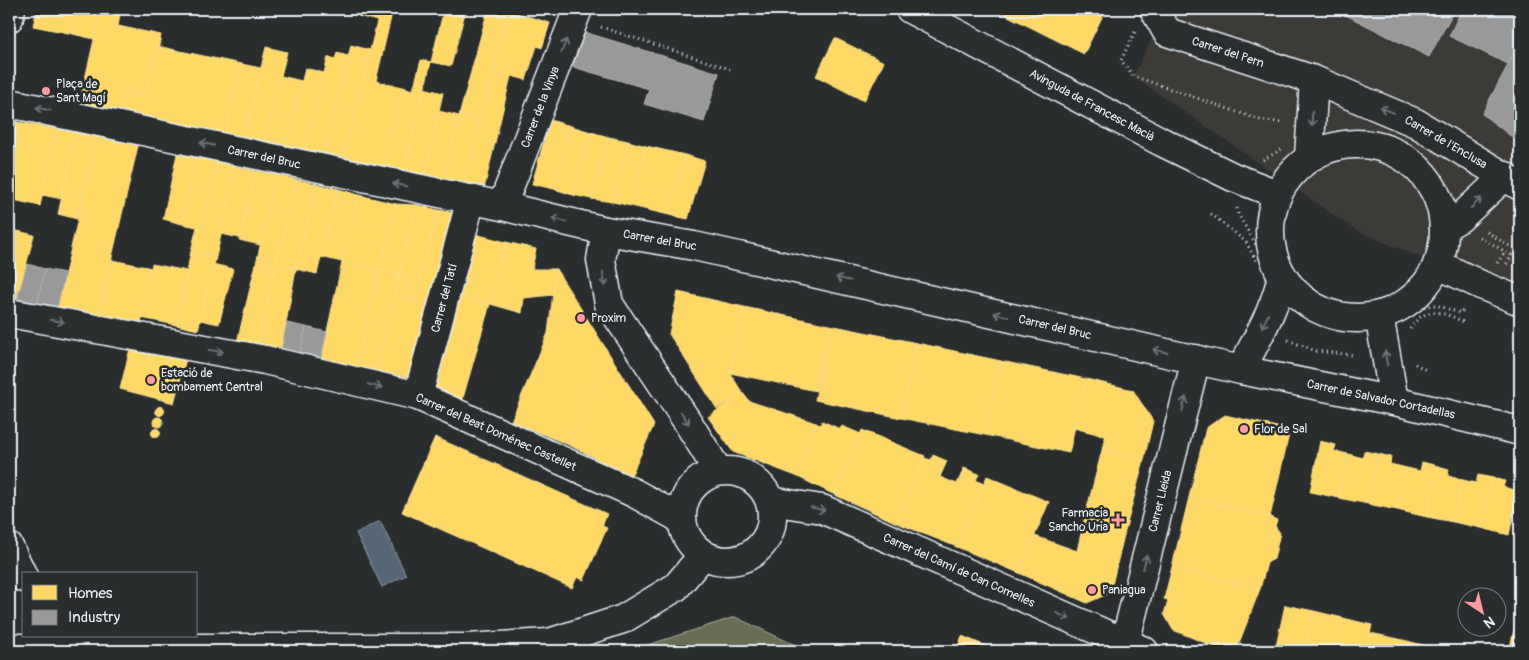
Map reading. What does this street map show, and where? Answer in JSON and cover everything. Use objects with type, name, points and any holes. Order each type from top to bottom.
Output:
[{"type":"street","points":[[9,18],[11,9]]},
{"type":"street","name":"Avinguda de Francesc Macià","points":[[910,9],[1162,142],[1233,177],[1277,194]]},
{"type":"street","name":"Carrer de la Vinya","points":[[502,206],[570,12]]},
{"type":"street","name":"Carrer del Pern","points":[[1146,17],[1167,32],[1314,80]]},
{"type":"street","points":[[1241,370],[1273,276],[1270,222],[1277,194],[1310,150],[1314,80]]},
{"type":"street","name":"Carrer de l'Enclusa","points":[[1314,80],[1416,122],[1512,181]]},
{"type":"street","name":"Carrer del Bruc","points":[[9,102],[287,162],[471,199],[606,231],[694,246],[1241,370]]},
{"type":"street","points":[[1310,150],[1360,144],[1385,148],[1408,160],[1427,178],[1452,222]]},
{"type":"street","points":[[1273,276],[1313,307],[1334,315],[1380,321],[1404,304],[1423,287],[1437,264],[1452,222],[1512,181]]},
{"type":"street","name":"Carrer del Tatí","points":[[418,396],[471,199]]},
{"type":"street","points":[[606,231],[601,260],[609,304],[718,471]]},
{"type":"street","points":[[1437,264],[1481,286],[1520,301]]},
{"type":"street","name":"Carrer del Beat Doménec Castellet","points":[[9,312],[265,360],[418,396],[634,494],[681,519]]},
{"type":"street","points":[[1380,321],[1394,401]]},
{"type":"street","name":"Carrer Lleida","points":[[1134,647],[1196,359]]},
{"type":"street","name":"Carrer de Salvador Cortadellas","points":[[1241,370],[1394,401],[1520,431]]},
{"type":"street","points":[[718,471],[734,471],[749,476],[762,487],[770,501],[772,515],[770,529],[764,541],[755,552],[743,559],[729,562],[715,560],[703,555],[694,548],[683,530],[681,519],[683,503],[690,488],[702,477],[718,471]]},
{"type":"street","name":"Carrer del Camí de Can Comelles","points":[[770,501],[822,509],[1134,647]]},
{"type":"street","points":[[9,547],[22,574]]},
{"type":"street","points":[[10,648],[52,642],[467,648],[548,643],[623,619],[676,588],[703,555]]},
{"type":"path","points":[[570,12],[730,69]]},
{"type":"path","points":[[1146,17],[1120,60],[1133,76],[1263,121],[1282,122]]},
{"type":"path","points":[[1273,276],[1238,214],[1233,177],[1281,149],[1304,141],[1310,150],[1323,141],[1348,135],[1378,137]]},
{"type":"path","points":[[1422,160],[1437,178],[1447,196],[1452,222],[1520,260]]},
{"type":"path","points":[[1212,214],[1246,242],[1298,312],[1328,328],[1357,332],[1380,321],[1402,321],[1425,306],[1436,305],[1461,313]]},
{"type":"path","points":[[1487,232],[1516,250]]},
{"type":"path","points":[[1410,329],[1414,322],[1429,312],[1448,314],[1464,323]]},
{"type":"path","points":[[1283,338],[1316,351],[1353,356]]},
{"type":"path","points":[[1412,361],[1428,371]]},
{"type":"shaded area","points":[[1167,9],[1520,9],[1520,299],[1355,230],[1133,76]]},
{"type":"green space","points":[[735,617],[808,651],[629,651]]},
{"type":"water","points":[[380,521],[406,575],[382,587],[356,533]]},
{"type":"building: Homes","points":[[37,9],[80,9],[73,34],[33,26]]},
{"type":"building: Homes","points":[[80,9],[101,9],[94,39],[73,34]]},
{"type":"building: Homes","points":[[101,9],[121,9],[118,26],[161,35],[146,95],[124,90],[119,113],[79,105]]},
{"type":"building: Homes","points":[[360,9],[380,9],[377,21],[358,16]]},
{"type":"building: Homes","points":[[380,9],[393,9],[376,81],[403,87],[383,170],[343,162]]},
{"type":"building: Homes","points":[[444,9],[466,9],[451,66],[431,62]]},
{"type":"building: Homes","points":[[488,9],[510,9],[480,122],[459,116]]},
{"type":"building: Homes","points":[[994,9],[1106,9],[1084,54]]},
{"type":"building: Homes","points":[[510,11],[550,23],[542,48],[537,46],[526,80],[494,71]]},
{"type":"building: Homes","points":[[835,38],[884,62],[864,101],[816,76]]},
{"type":"building: Homes","points":[[351,45],[370,50],[343,162],[324,157]]},
{"type":"building: Homes","points":[[157,46],[241,64],[225,136],[119,113],[124,90],[146,95]]},
{"type":"building: Homes","points":[[266,47],[287,52],[264,144],[244,139]]},
{"type":"building: Homes","points":[[337,53],[348,56],[324,157],[304,154],[328,57],[335,59]]},
{"type":"building: Homes","points":[[421,60],[431,62],[404,175],[383,170],[403,87],[413,90]]},
{"type":"building: Homes","points":[[241,64],[261,68],[244,139],[225,136]]},
{"type":"building: Homes","points":[[305,68],[324,73],[304,154],[286,149]]},
{"type":"building: Homes","points":[[494,71],[511,76],[483,193],[463,188]]},
{"type":"building: Homes","points":[[281,76],[302,81],[286,149],[264,144]]},
{"type":"building: Homes","points":[[424,88],[443,93],[424,179],[404,175]]},
{"type":"building: Homes","points":[[439,111],[459,116],[443,183],[424,179]]},
{"type":"building: Homes","points":[[459,116],[480,122],[463,188],[443,183]]},
{"type":"building: Homes","points":[[9,120],[18,122],[9,165]]},
{"type":"building: Homes","points":[[550,120],[571,126],[554,189],[532,184]]},
{"type":"building: Homes","points":[[18,122],[57,129],[40,206],[9,199],[9,165]]},
{"type":"building: Homes","points":[[571,126],[591,132],[573,195],[554,189]]},
{"type":"building: Homes","points":[[57,129],[76,133],[62,199],[42,195]]},
{"type":"building: Homes","points":[[591,132],[609,137],[591,199],[573,195]]},
{"type":"building: Homes","points":[[76,133],[97,137],[77,219],[58,214]]},
{"type":"building: Homes","points":[[97,137],[138,146],[98,317],[57,308]]},
{"type":"building: Homes","points":[[609,137],[628,141],[613,202],[591,199]]},
{"type":"building: Homes","points":[[628,141],[646,146],[631,206],[613,202]]},
{"type":"building: Homes","points":[[646,146],[685,155],[669,215],[631,206]]},
{"type":"building: Homes","points":[[177,154],[197,158],[182,224],[163,219]]},
{"type":"building: Homes","points":[[685,155],[705,161],[688,219],[669,215]]},
{"type":"building: Homes","points":[[197,158],[218,162],[202,228],[182,224]]},
{"type":"building: Homes","points":[[218,162],[237,167],[216,257],[191,251],[197,227],[202,228]]},
{"type":"building: Homes","points":[[237,167],[256,171],[240,238],[221,234]]},
{"type":"building: Homes","points":[[256,171],[277,175],[260,245],[239,240]]},
{"type":"building: Homes","points":[[277,175],[297,180],[275,271],[263,268],[266,257],[258,255]]},
{"type":"building: Homes","points":[[297,180],[317,184],[296,269],[276,264]]},
{"type":"building: Homes","points":[[317,184],[338,189],[317,274],[296,269]]},
{"type":"building: Homes","points":[[338,189],[359,195],[342,262],[321,257]]},
{"type":"building: Homes","points":[[359,195],[396,204],[380,270],[342,262]]},
{"type":"building: Homes","points":[[396,204],[417,205],[399,276],[380,270]]},
{"type":"building: Homes","points":[[417,205],[438,210],[415,301],[404,298],[408,279],[399,276]]},
{"type":"building: Homes","points":[[438,210],[460,214],[436,307],[415,301]]},
{"type":"building: Homes","points":[[9,229],[34,235],[17,300],[9,299]]},
{"type":"building: Homes","points":[[471,233],[506,242],[490,304],[455,294]]},
{"type":"building: Homes","points":[[506,242],[536,249],[532,269],[556,269],[553,295],[524,298],[522,313],[490,304]]},
{"type":"building: Homes","points":[[191,251],[216,257],[198,330],[176,325]]},
{"type":"building: Homes","points":[[258,255],[266,257],[263,268],[275,271],[258,345],[237,342]]},
{"type":"building: Homes","points":[[112,260],[152,268],[139,332],[98,317]]},
{"type":"building: Homes","points":[[342,262],[380,270],[356,367],[321,359]]},
{"type":"building: Homes","points":[[152,264],[187,271],[176,325],[141,318]]},
{"type":"building: Homes","points":[[213,264],[233,269],[219,324],[200,320]]},
{"type":"building: Homes","points":[[276,264],[296,269],[281,350],[258,345]]},
{"type":"building: Homes","points":[[556,269],[610,355],[569,445],[511,421],[548,333]]},
{"type":"building: Homes","points":[[380,270],[399,276],[377,371],[356,367]]},
{"type":"building: Homes","points":[[399,276],[408,279],[404,298],[436,307],[418,371],[407,377],[377,371]]},
{"type":"building: Homes","points":[[678,292],[744,307],[730,373],[742,392],[717,409],[669,334]]},
{"type":"building: Homes","points":[[455,294],[490,304],[461,405],[440,399],[429,385]]},
{"type":"building: Homes","points":[[744,307],[830,325],[816,391],[730,373]]},
{"type":"building: Homes","points":[[830,325],[917,343],[901,418],[815,400]]},
{"type":"building: Homes","points":[[917,343],[1001,361],[985,435],[901,418]]},
{"type":"building: Homes","name":"Estació de bombament Central","points":[[131,345],[186,359],[174,403],[120,389]]},
{"type":"building: Homes","points":[[610,355],[654,425],[631,476],[569,445]]},
{"type":"building: Homes","points":[[1001,361],[1086,379],[1069,453],[985,435]]},
{"type":"building: Homes","points":[[1086,379],[1133,390],[1153,421],[1144,460],[1102,450],[1105,436],[1074,428]]},
{"type":"building: Homes","points":[[742,392],[749,401],[816,423],[796,476],[733,452],[708,417]]},
{"type":"building: Homes","points":[[160,406],[165,411],[160,416],[155,411]]},
{"type":"building: Homes","points":[[1225,415],[1290,430],[1270,517],[1189,497],[1206,428]]},
{"type":"building: Homes","points":[[158,417],[163,422],[158,427],[153,422]]},
{"type":"building: Homes","points":[[822,421],[840,429],[842,426],[861,434],[835,495],[796,476],[816,423],[820,425]]},
{"type":"building: Homes","points":[[156,428],[161,433],[156,438],[151,433]]},
{"type":"building: Homes","points":[[862,430],[925,456],[897,523],[835,495]]},
{"type":"building: Homes","points":[[435,437],[607,514],[602,526],[607,528],[584,580],[577,577],[572,588],[402,512]]},
{"type":"building: Homes","points":[[1320,441],[1336,445],[1334,451],[1348,454],[1339,498],[1310,492]]},
{"type":"building: Homes","points":[[1102,450],[1144,460],[1124,535],[1083,524]]},
{"type":"building: Homes","points":[[1364,451],[1379,454],[1368,504],[1339,498],[1348,454],[1363,458]]},
{"type":"building: Homes","points":[[1379,454],[1391,457],[1390,464],[1407,468],[1397,510],[1368,504]]},
{"type":"building: Homes","points":[[933,455],[947,461],[940,477],[957,484],[964,468],[979,474],[976,480],[984,484],[957,547],[897,523],[924,458],[931,460]]},
{"type":"building: Homes","points":[[1422,462],[1438,466],[1427,517],[1397,510],[1407,468],[1420,471]]},
{"type":"building: Homes","points":[[1438,466],[1449,469],[1448,476],[1463,480],[1453,522],[1427,517]]},
{"type":"building: Homes","points":[[1478,475],[1493,478],[1481,528],[1453,522],[1463,480],[1476,483]]},
{"type":"building: Homes","points":[[987,476],[1049,502],[1019,573],[957,547]]},
{"type":"building: Homes","points":[[1493,478],[1505,481],[1503,487],[1519,491],[1509,535],[1481,528]]},
{"type":"building: Homes","points":[[1189,497],[1277,520],[1275,526],[1280,533],[1274,559],[1267,563],[1260,589],[1172,567]]},
{"type":"building: Homes","points":[[1083,524],[1124,535],[1110,593],[1087,603],[1019,573],[1035,536],[1077,551]]},
{"type":"building: Homes","points":[[1172,567],[1260,589],[1236,651],[1225,651],[1173,630],[1164,614],[1168,600],[1164,599]]},
{"type":"building: Homes","points":[[1520,601],[1520,627],[1515,626]]},
{"type":"building: Homes","points":[[1285,605],[1314,611],[1305,651],[1291,649],[1290,651],[1275,651]]},
{"type":"building: Homes","points":[[1314,611],[1343,618],[1335,651],[1305,651]]},
{"type":"building: Homes","points":[[1343,618],[1372,625],[1366,651],[1335,651]]},
{"type":"building: Homes","points":[[1515,626],[1520,627],[1520,651],[1509,651]]},
{"type":"building: Homes","points":[[1370,633],[1399,639],[1396,651],[1366,651]]},
{"type":"building: Homes","points":[[962,636],[998,651],[956,651]]},
{"type":"building: Homes","points":[[1399,639],[1427,646],[1426,651],[1396,651]]},
{"type":"building: Industry","points":[[1334,9],[1455,9],[1429,57]]},
{"type":"building: Industry","points":[[1462,9],[1520,9],[1520,42],[1508,64],[1449,36]]},
{"type":"building: Industry","points":[[584,32],[719,73],[704,122],[644,104],[649,89],[573,67]]},
{"type":"building: Industry","points":[[1520,42],[1520,143],[1482,114]]},
{"type":"building: Industry","points":[[27,264],[45,269],[37,305],[17,300]]},
{"type":"building: Industry","points":[[45,269],[65,273],[56,313],[36,309]]},
{"type":"building: Industry","points":[[287,323],[306,327],[300,354],[281,350]]},
{"type":"building: Industry","points":[[306,327],[327,332],[321,359],[300,354]]},
{"type":"place","name":"Plaça de Sant Magí","points":[[46,91]]},
{"type":"place","name":"Proxim","points":[[581,318]]},
{"type":"place","name":"Estació de bombament Central","points":[[151,380]]},
{"type":"place","name":"Flor de Sal","points":[[1244,429]]},
{"type":"place","name":"Farmacia Sancho Uria","points":[[1118,520]]},
{"type":"place","name":"Paniagua","points":[[1092,590]]}]
